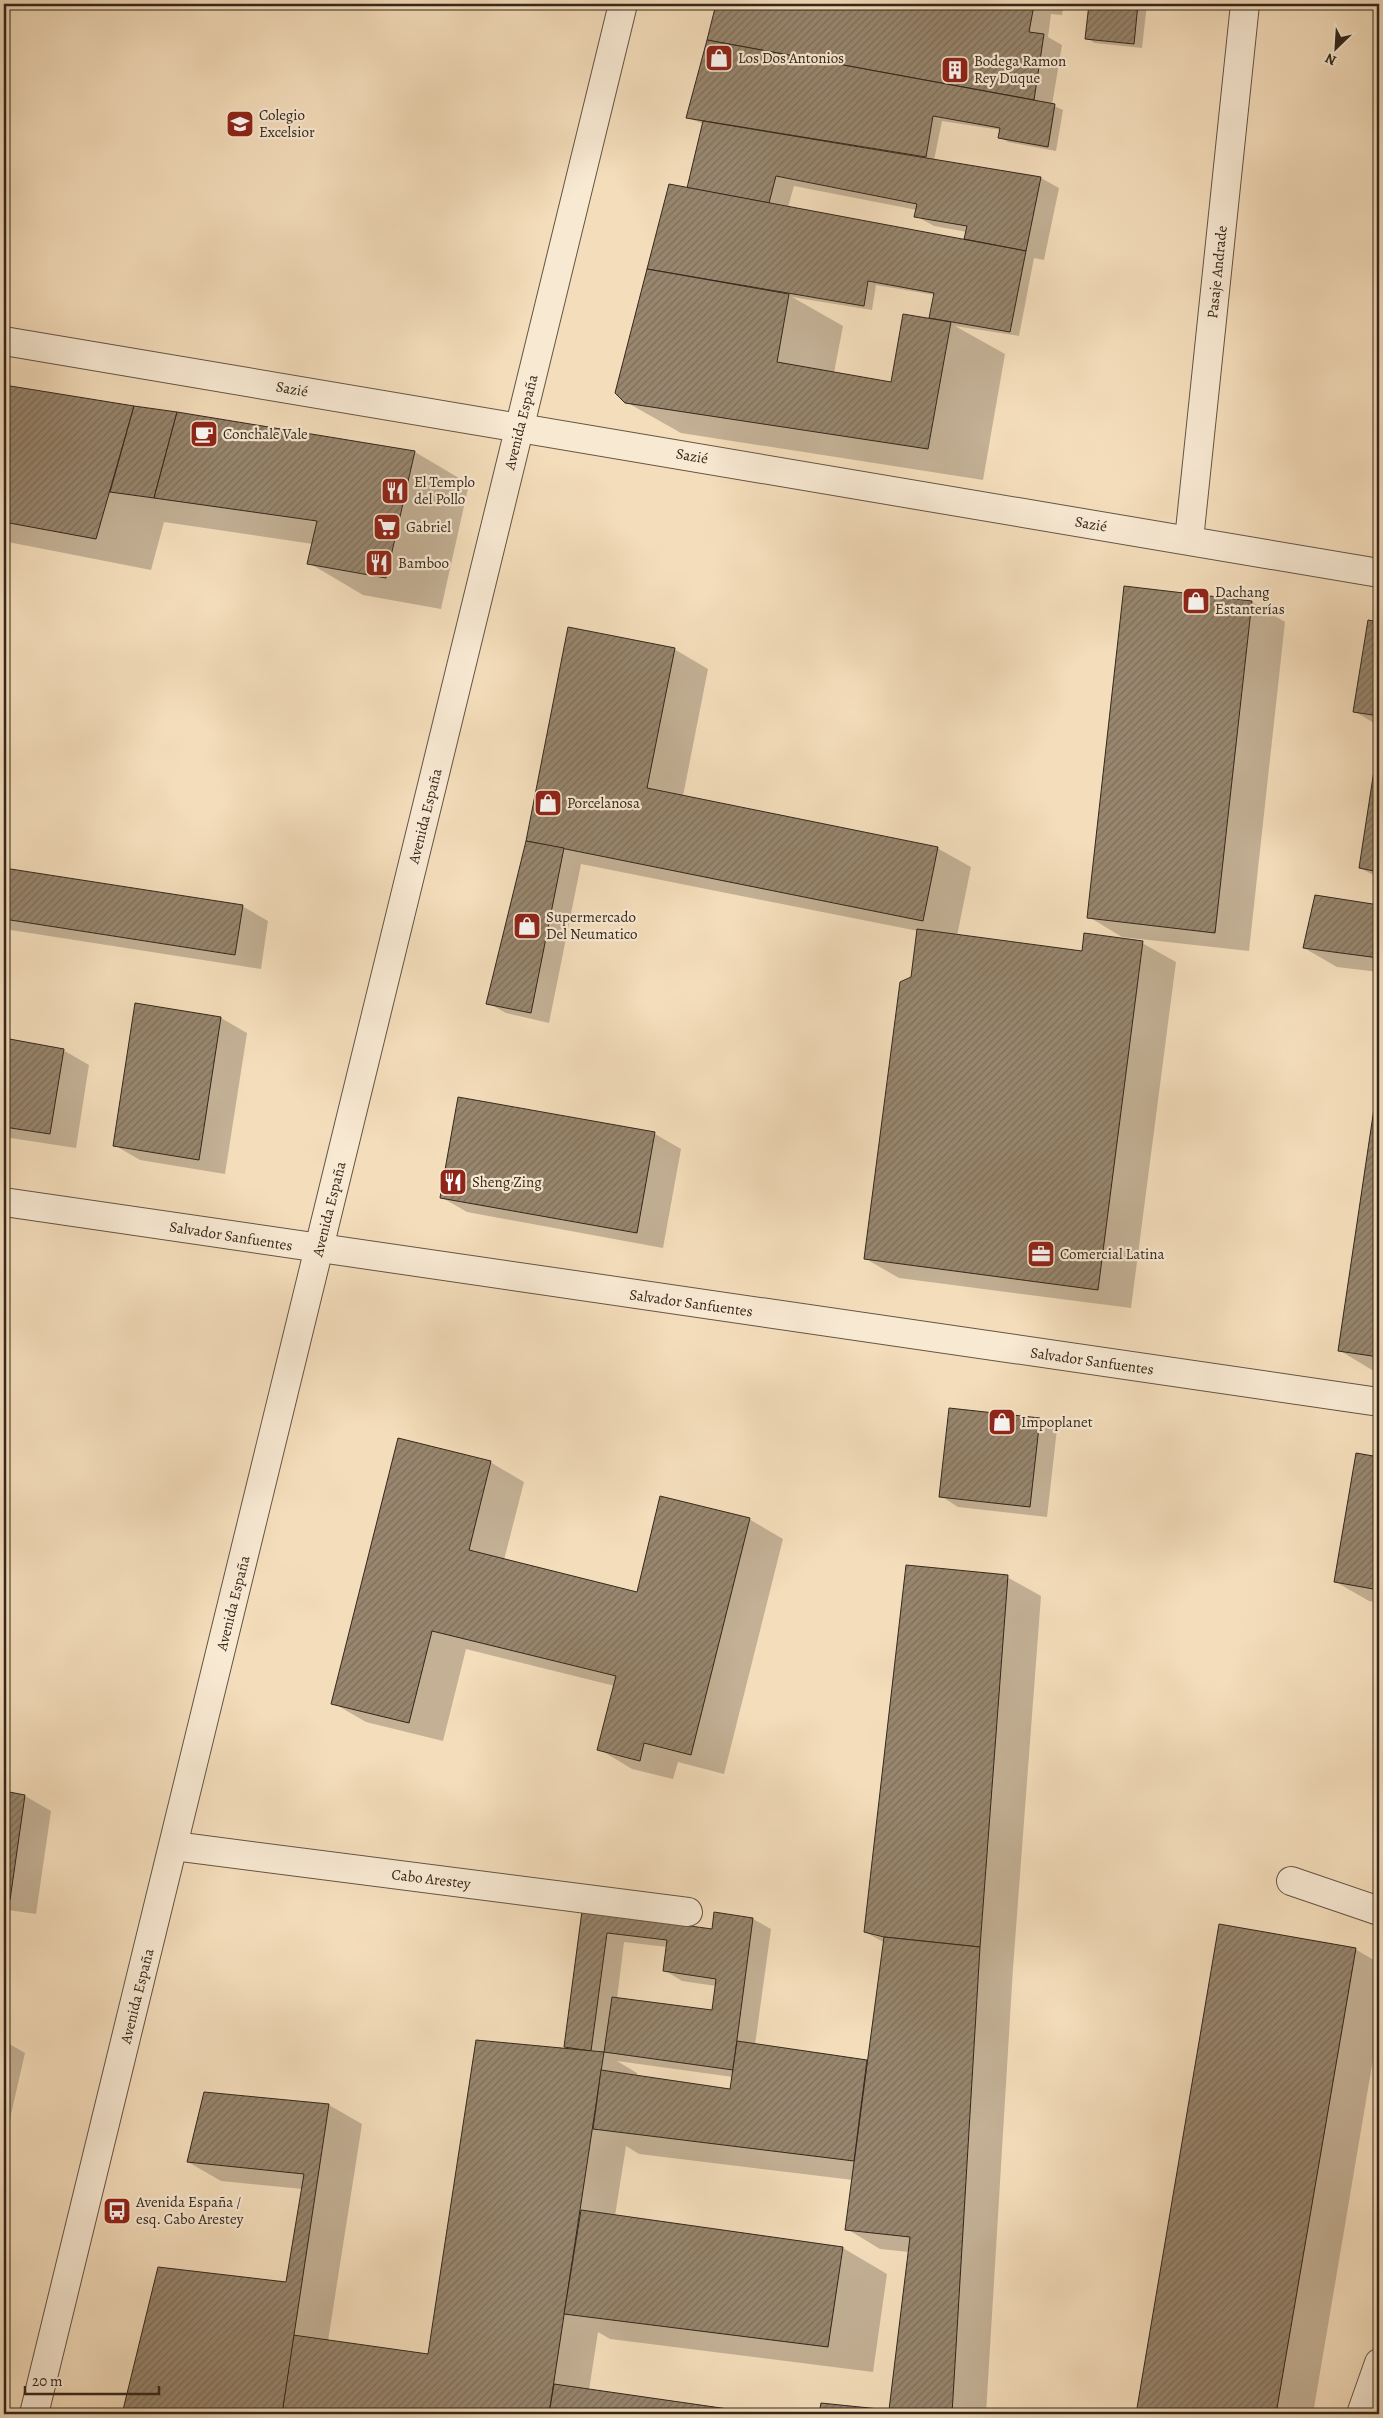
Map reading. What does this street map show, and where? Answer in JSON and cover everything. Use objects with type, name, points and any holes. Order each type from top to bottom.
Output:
[{"type":"street","name":"Avenida España","points":[[34,2414],[623,4]]},
{"type":"street","name":"Pasaje Andrade","points":[[1189,540],[1245,4]]},
{"type":"street","name":"Sazié","points":[[4,341],[1379,572]]},
{"type":"street","name":"Salvador Sanfuentes","points":[[4,1202],[1379,1402]]},
{"type":"street","name":"Cabo Arestey","points":[[174,1846],[688,1912]]},
{"type":"street","points":[[1291,1881],[1379,1910]]},
{"type":"street","points":[[1361,2414],[1379,2363]]},
{"type":"building","name":"Bodega Ramon Rey Duque","points":[[716,4],[1045,4],[1034,5],[1029,32],[1044,34],[1034,100],[707,40]]},
{"type":"building","points":[[1089,4],[1138,4],[1134,44],[1085,39]]},
{"type":"building","points":[[707,40],[1055,104],[1048,147],[998,138],[1000,128],[933,116],[926,157],[686,118]]},
{"type":"building","points":[[703,121],[1041,177],[1026,251],[964,239],[967,226],[914,217],[917,204],[776,176],[769,203],[687,188]]},
{"type":"building","points":[[669,184],[1026,251],[1010,332],[929,318],[934,293],[868,281],[864,306],[647,269]]},
{"type":"building","points":[[647,269],[789,294],[777,362],[891,382],[903,314],[951,322],[928,449],[625,403],[615,393]]},
{"type":"building","points":[[4,385],[134,406],[96,539],[4,522]]},
{"type":"building","points":[[134,406],[177,412],[154,498],[110,492]]},
{"type":"building","points":[[177,412],[415,451],[386,578],[307,564],[317,521],[154,498]]},
{"type":"building","points":[[1124,586],[1252,601],[1215,933],[1087,918]]},
{"type":"building","points":[[1368,620],[1379,622],[1379,716],[1353,712]]},
{"type":"building","points":[[568,627],[675,648],[647,788],[938,847],[923,921],[526,841]]},
{"type":"building","points":[[1379,738],[1379,872],[1359,868]]},
{"type":"building","name":"Supermercado Del Neumatico","points":[[526,841],[564,848],[531,1013],[486,1004]]},
{"type":"building","points":[[4,868],[243,905],[235,955],[4,919]]},
{"type":"building","points":[[1315,895],[1379,905],[1379,958],[1303,948]]},
{"type":"building","points":[[917,929],[1082,951],[1084,933],[1143,941],[1098,1290],[864,1259],[900,982],[911,977]]},
{"type":"building","points":[[135,1003],[221,1017],[199,1160],[113,1146]]},
{"type":"building","points":[[4,1038],[64,1049],[50,1134],[4,1127]]},
{"type":"building","points":[[1379,1075],[1379,1357],[1338,1351]]},
{"type":"building","points":[[458,1097],[655,1132],[637,1233],[440,1198]]},
{"type":"building","points":[[949,1408],[1040,1418],[1030,1507],[939,1497]]},
{"type":"building","points":[[398,1438],[491,1461],[469,1550],[637,1592],[660,1496],[750,1518],[691,1755],[644,1743],[640,1761],[597,1750],[616,1676],[432,1631],[409,1723],[331,1704]]},
{"type":"building","points":[[1356,1453],[1379,1457],[1379,1590],[1334,1582]]},
{"type":"building","points":[[906,1565],[1008,1575],[980,1947],[884,1937],[864,1932]]},
{"type":"building","points":[[4,1791],[25,1795],[10,1900],[4,1899]]},
{"type":"building","points":[[582,1911],[712,1929],[714,1912],[753,1918],[733,2070],[604,2052],[612,1997],[712,2010],[716,1979],[663,1971],[667,1940],[607,1933],[591,2051],[564,2047]]},
{"type":"building","points":[[1219,1924],[1356,1948],[1276,2414],[1136,2414]]},
{"type":"building","points":[[884,1937],[980,1947],[952,2414],[819,2414],[821,2403],[889,2410],[910,2237],[845,2230]]},
{"type":"building","points":[[476,2040],[604,2052],[549,2414],[282,2414],[293,2335],[428,2354]]},
{"type":"building","points":[[737,2041],[867,2060],[854,2161],[593,2129],[601,2070],[730,2089]]},
{"type":"building","points":[[204,2092],[329,2104],[282,2414],[122,2414],[158,2267],[286,2282],[304,2174],[187,2162]]},
{"type":"building","points":[[581,2210],[843,2247],[828,2347],[564,2314]]},
{"type":"building","points":[[554,2384],[763,2414],[549,2414]]},
{"type":"place","name":"Los Dos Antonios","points":[[719,58]]},
{"type":"place","name":"Bodega Ramon Rey Duque","points":[[955,70]]},
{"type":"place","name":"Colegio Excelsior","points":[[240,124]]},
{"type":"place","name":"Conchale Vale","points":[[204,434]]},
{"type":"place","name":"El Templo del Pollo","points":[[395,491]]},
{"type":"place","name":"Gabriel","points":[[387,527]]},
{"type":"place","name":"Bamboo","points":[[379,563]]},
{"type":"place","name":"Dachang Estanterías","points":[[1196,601]]},
{"type":"place","name":"Porcelanosa","points":[[548,803]]},
{"type":"place","name":"Supermercado Del Neumatico","points":[[527,926]]},
{"type":"place","name":"Sheng Zing","points":[[453,1182]]},
{"type":"place","name":"Comercial Latina","points":[[1041,1254]]},
{"type":"place","name":"Impoplanet","points":[[1002,1422]]},
{"type":"place","name":"Avenida España / esq. Cabo Arestey","points":[[117,2211]]}]
